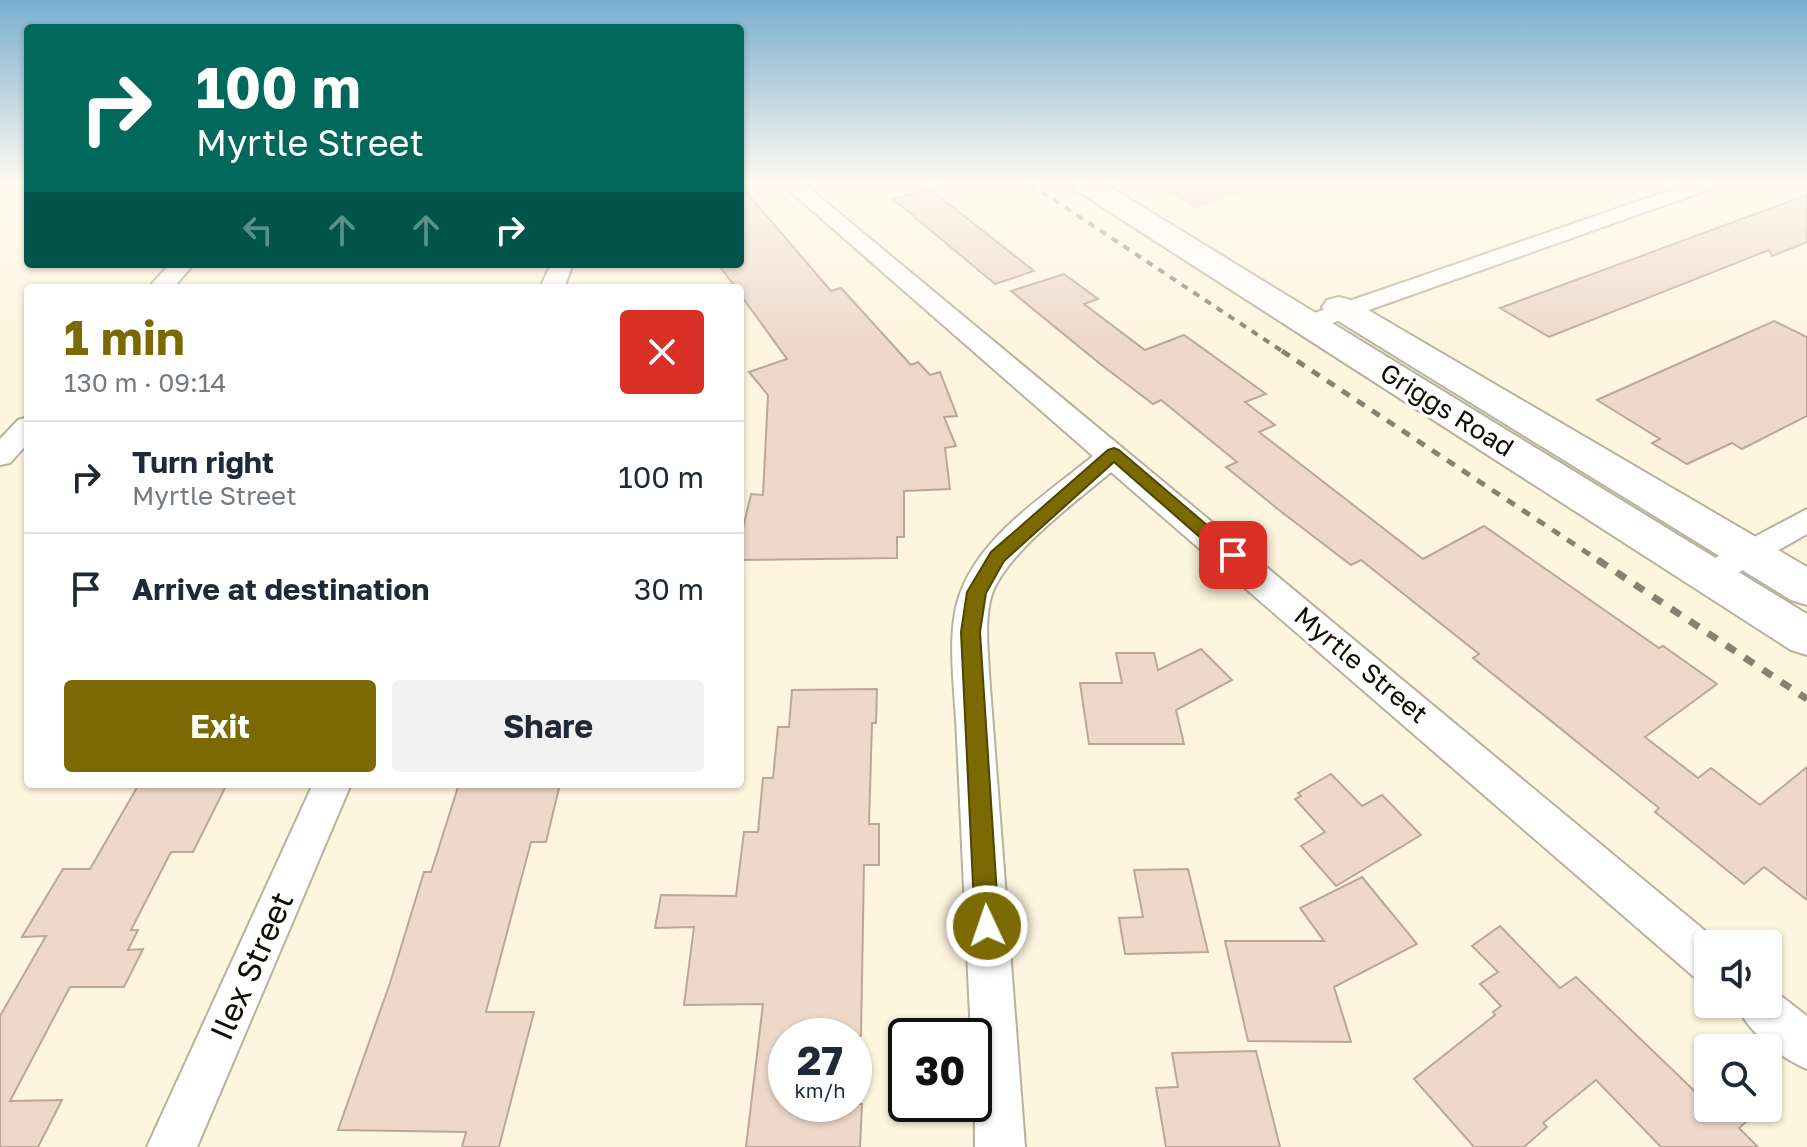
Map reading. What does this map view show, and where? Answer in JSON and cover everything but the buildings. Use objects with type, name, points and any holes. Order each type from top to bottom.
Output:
[{"type":"main road","name":"Griggs Road","points":[[1172,238],[1807,637]]},
{"type":"main road","name":"Griggs Road","points":[[1225,238],[1807,588]]},
{"type":"street","name":"Myrtle Street","points":[[856,238],[1694,949]]},
{"type":"street","points":[[1309,323],[1554,238]]},
{"type":"street","points":[[164,284],[179,268]]},
{"type":"street","points":[[0,456],[24,430]]},
{"type":"street","points":[[1000,1147],[970,632],[977,592],[998,557],[1114,454]]},
{"type":"street","points":[[1709,575],[1807,520]]},
{"type":"street","name":"Ilex Street","points":[[172,1147],[330,788]]},
{"type":"street","points":[[1774,1018],[1807,1046]]},
{"type":"railway","points":[[1111,238],[1285,353]]},
{"type":"railway","points":[[1282,351],[1601,562]]},
{"type":"railway","points":[[1598,560],[1807,699]]},
{"type":"route","points":[[987,926],[970,632],[977,592],[998,557],[1114,454],[1233,555]]}]
